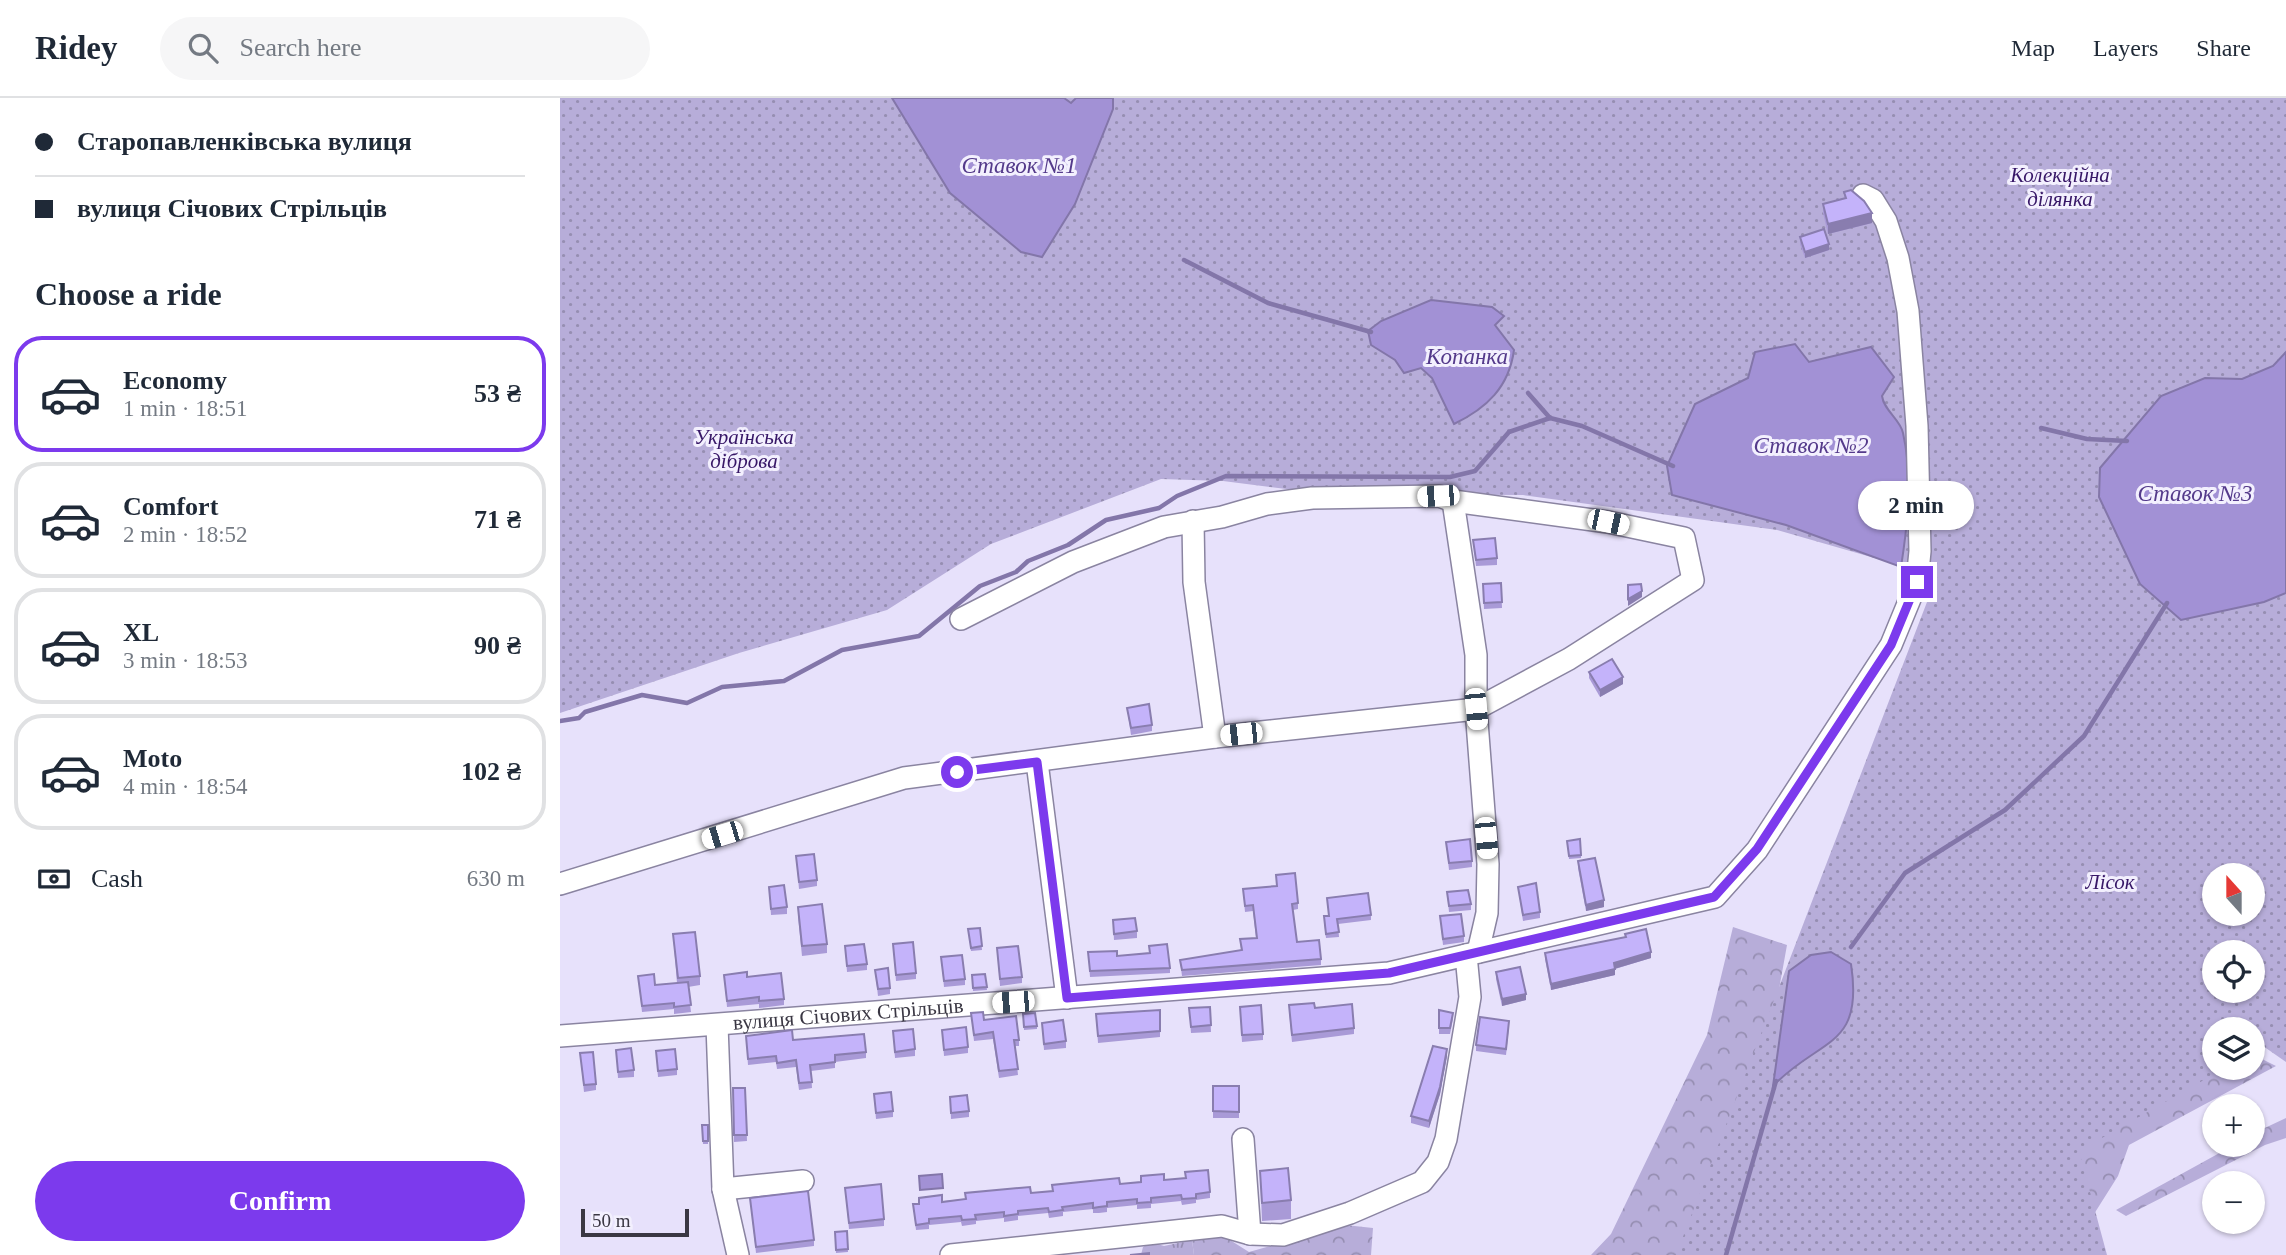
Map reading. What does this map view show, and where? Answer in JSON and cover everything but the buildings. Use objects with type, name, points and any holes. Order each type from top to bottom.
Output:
[{"type":"street","name":"вулиця Січових Стрільців","points":[[560,1036],[1389,973],[1714,897],[1757,849],[1891,645],[1917,582],[1920,551],[1917,426],[1910,326],[1898,258],[1886,221],[1873,200],[1863,195]]},
{"type":"street","points":[[560,884],[904,778],[1215,737],[1476,709],[1569,659],[1693,580],[1684,538],[1608,522],[1453,501],[1438,496],[1312,498],[1267,504],[1222,517],[1164,527],[1073,562],[961,619]]},
{"type":"street","points":[[951,1255],[1053,1250],[1222,1226],[1250,1234],[1283,1235],[1349,1213],[1422,1182],[1438,1161],[1446,1139],[1468,1010],[1472,953],[1487,913],[1488,864],[1476,709],[1476,655],[1453,501]]},
{"type":"street","points":[[1193,521],[1194,582],[1215,737]]},
{"type":"street","points":[[1037,762],[1067,998]]},
{"type":"street","points":[[718,1025],[723,1189],[738,1255]]},
{"type":"street","points":[[1242,1139],[1250,1234]]},
{"type":"street","points":[[723,1189],[803,1181]]},
{"type":"green space","points":[[560,98],[2286,98],[2286,1062],[2265,1047],[2265,1017],[2202,1017],[2204,1080],[2079,1151],[2107,1255],[1676,1255],[1937,576],[1777,530],[1523,495],[1327,494],[1223,481],[1161,479],[991,544],[887,610],[739,653],[560,713]]},
{"type":"green space","points":[[1733,927],[1787,945],[1767,1056],[2202,1067],[2202,1080],[2250,1080],[2224,1094],[2202,1094],[2202,1106],[2129,1145],[2118,1176],[2082,1233],[2094,1255],[1591,1255],[1611,1234],[1707,1035]]},
{"type":"green space","points":[[2265,1060],[2276,1066],[2265,1072]]},
{"type":"green space","points":[[2286,1118],[2286,1138],[2265,1145],[2265,1128]]},
{"type":"green space","points":[[2212,1157],[2242,1157],[2214,1171],[2202,1171],[2202,1177],[2126,1216],[2116,1210]]},
{"type":"green space","points":[[1345,1225],[1373,1228],[1371,1255],[1194,1255],[1192,1240],[1222,1226],[1222,1235],[1249,1252]]},
{"type":"green space","points":[[1192,1240],[1194,1255],[1141,1255],[1143,1247],[1151,1242],[1164,1246]]},
{"type":"water","name":"Ставок №1","points":[[892,98],[1064,98],[1071,103],[1076,98],[1113,98],[1113,109],[1075,204],[1042,257],[1021,252],[950,193]]},
{"type":"water","name":"Копанка","points":[[1431,300],[1492,307],[1504,316],[1495,325],[1514,350],[1507,375],[1494,395],[1477,411],[1454,424],[1432,378],[1421,368],[1404,373],[1395,360],[1371,345],[1368,331],[1381,321]]},
{"type":"water","name":"Ставок №2","points":[[1795,344],[1809,362],[1871,347],[1894,377],[1882,396],[1903,433],[1908,467],[1906,533],[1901,567],[1786,525],[1672,495],[1667,466],[1695,404],[1748,378],[1755,352]]},
{"type":"water","name":"Ставок №3","points":[[2286,352],[2286,593],[2264,602],[2181,620],[2140,584],[2099,497],[2100,468],[2161,396],[2205,378],[2242,379],[2273,366]]},
{"type":"water","points":[[1831,952],[1851,964],[1851,1012],[1844,1027],[1834,1038],[1773,1086],[1789,971],[1811,955]]},
{"type":"water","points":[[942,1174],[943,1188],[920,1190],[919,1176]]},
{"type":"waterway","points":[[1184,260],[1268,303],[1371,332]]},
{"type":"waterway","points":[[1528,393],[1550,418]]},
{"type":"waterway","points":[[560,721],[579,718],[585,712],[642,695],[687,703],[722,687],[784,681],[842,650],[919,636],[980,586],[1016,572],[1028,561],[1068,545],[1106,520],[1159,508],[1177,496],[1226,476],[1450,477],[1475,471],[1509,432],[1550,418],[1582,426],[1673,466]]},
{"type":"waterway","points":[[2041,428],[2087,439],[2127,441]]},
{"type":"waterway","points":[[1851,947],[1905,873],[2005,810],[2084,736],[2167,603]]},
{"type":"waterway","points":[[1726,1255],[1776,1081]]},
{"type":"route","points":[[957,772],[1037,762],[1067,998],[1389,973],[1714,897],[1757,849],[1891,645],[1917,582]]},
{"type":"park label","name":"Колекційна ділянка","points":[[2060,187]]},
{"type":"park label","name":"Українська діброва","points":[[744,449]]},
{"type":"park label","name":"Лісок","points":[[2110,882]]}]
